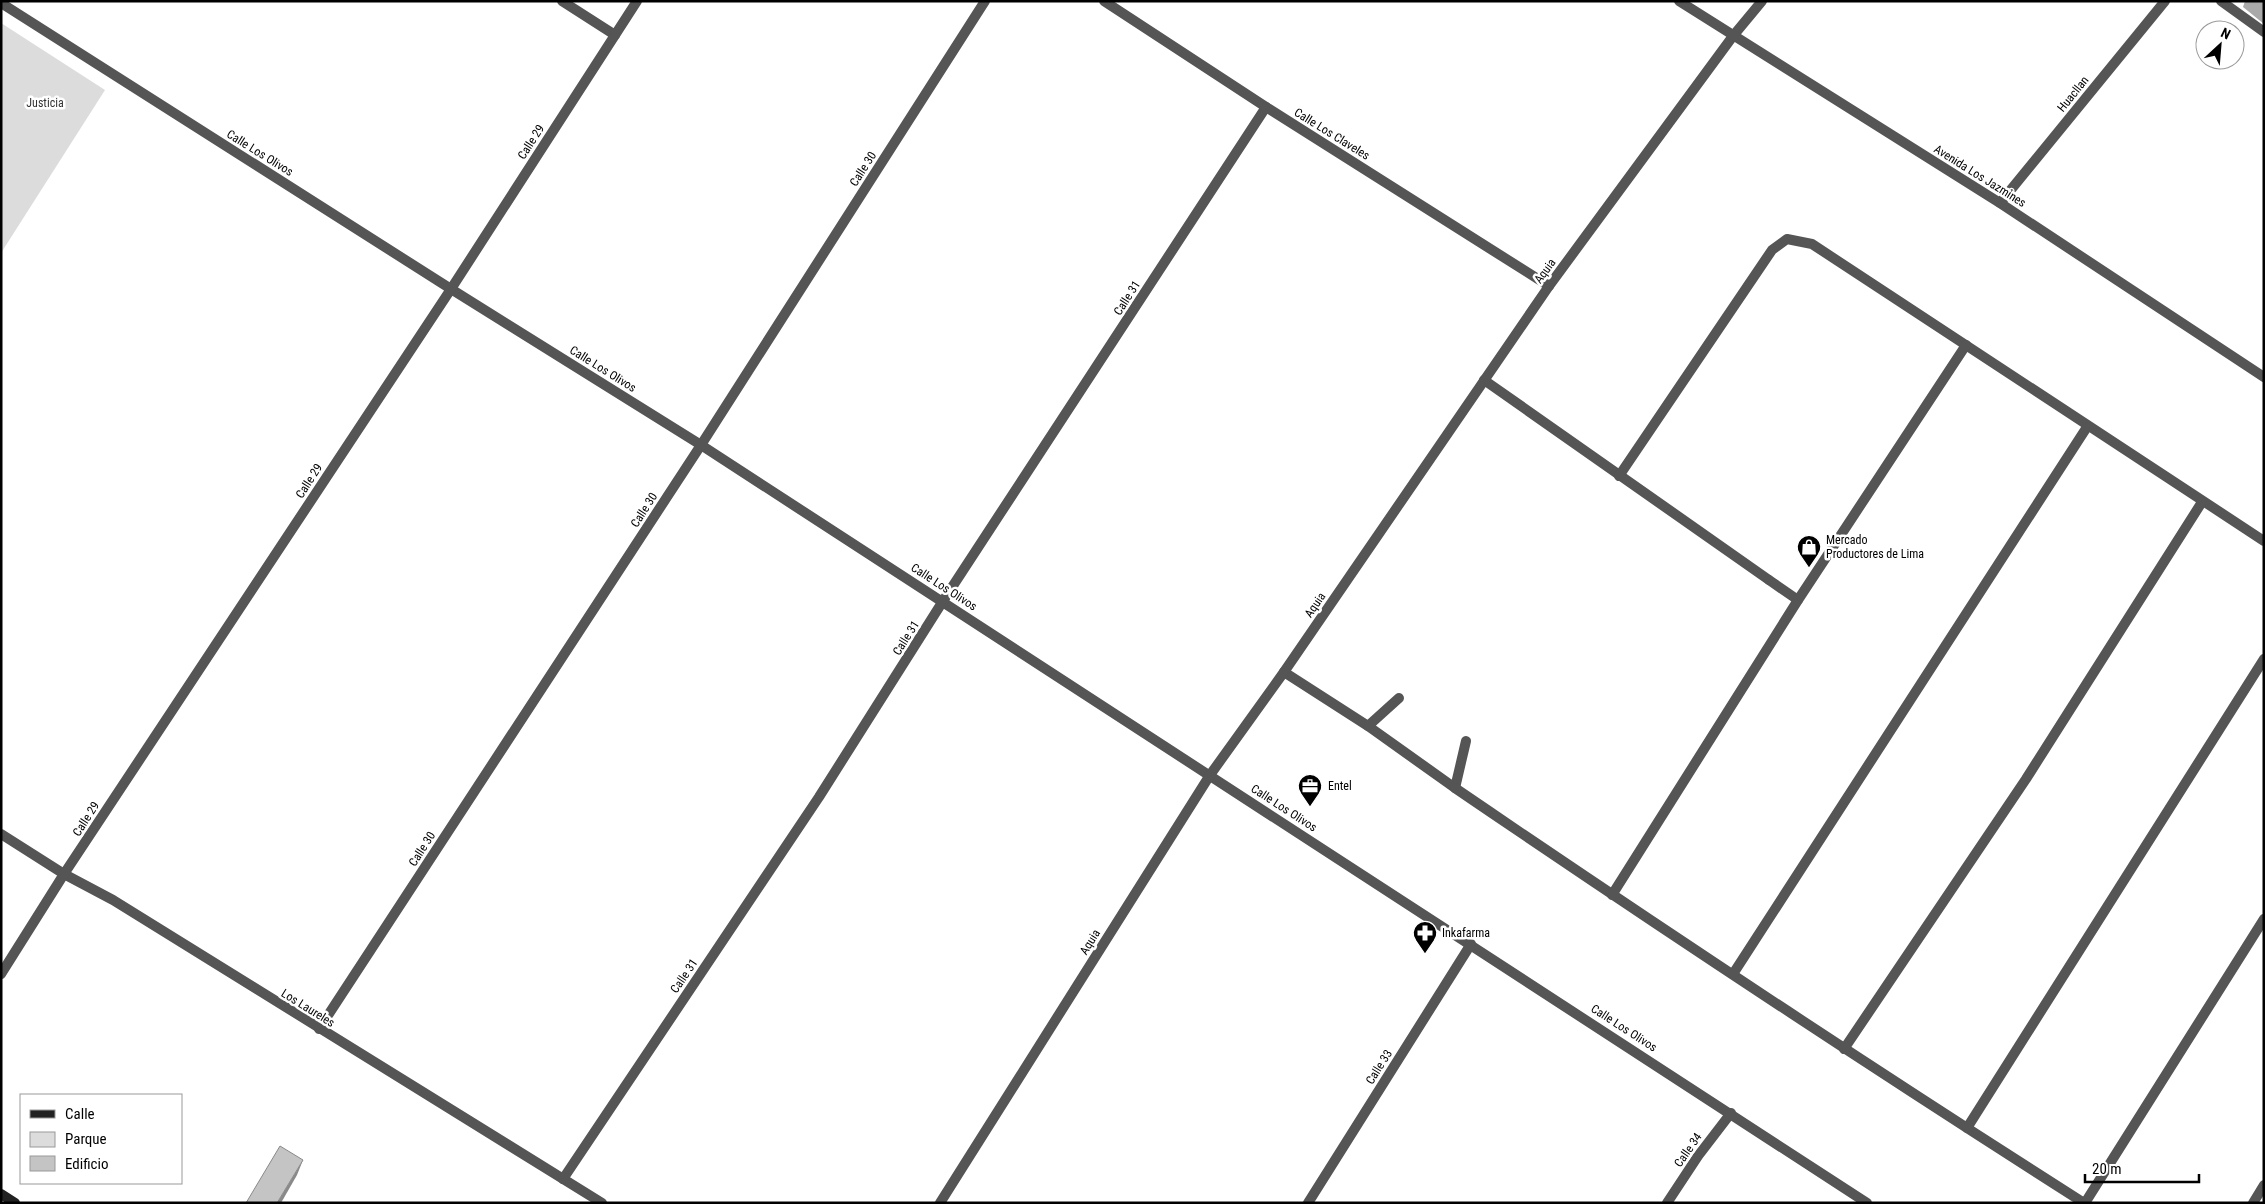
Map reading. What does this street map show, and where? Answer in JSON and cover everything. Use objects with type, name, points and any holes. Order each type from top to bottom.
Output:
[{"type":"main road","points":[[1,1194],[15,1203]]},
{"type":"street","points":[[562,1],[615,35]]},
{"type":"street","name":"Calle 29","points":[[1,974],[64,874],[450,289],[637,1]]},
{"type":"street","name":"Calle 30","points":[[319,1029],[701,445],[986,1]]},
{"type":"street","name":"Calle Los Claveles","points":[[1104,1],[1266,107],[1549,286]]},
{"type":"street","name":"Avenida Los Jazmines","points":[[1679,1],[2000,203],[2264,377]]},
{"type":"street","name":"Aquia","points":[[940,1203],[1210,775],[1284,672],[1549,286],[1733,36],[1762,1]]},
{"type":"street","name":"Huacllan","points":[[2000,203],[2165,1]]},
{"type":"street","points":[[2222,1],[2264,32]]},
{"type":"street","name":"Calle Los Olivos","points":[[8,4],[450,289],[701,445],[943,601],[1867,1203]]},
{"type":"street","name":"Calle 31","points":[[563,1179],[820,797],[943,601],[1266,107]]},
{"type":"street","points":[[1619,476],[1772,250],[1787,240],[1812,244],[2264,542]]},
{"type":"street","points":[[1612,895],[1798,600],[1966,345]]},
{"type":"street","points":[[1484,380],[1798,600]]},
{"type":"street","points":[[1732,974],[2087,427]]},
{"type":"street","points":[[1844,1048],[2026,779],[2202,502]]},
{"type":"street","points":[[1967,1128],[2264,659]]},
{"type":"street","points":[[1284,672],[1368,726],[1612,895],[2084,1203],[2264,919]]},
{"type":"street","points":[[1368,726],[1399,698]]},
{"type":"street","points":[[1455,788],[1466,741]]},
{"type":"street","name":"Los Laureles","points":[[1,834],[64,874],[112,900],[602,1203]]},
{"type":"street","name":"Calle 33","points":[[1308,1203],[1471,944]]},
{"type":"street","name":"Calle 34","points":[[1667,1203],[1698,1156],[1731,1113]]},
{"type":"street","points":[[2252,1203],[2264,1185]]},
{"type":"green space","name":"Justicia","points":[[1,23],[105,90],[1,253]]},
{"type":"building","points":[[280,1146],[303,1160],[277,1203],[246,1203]]},
{"type":"place","name":"Mercado Productores de Lima","points":[[1809,568]]},
{"type":"place","name":"Entel","points":[[1310,807]]},
{"type":"place","name":"Inkafarma","points":[[1425,954]]}]
